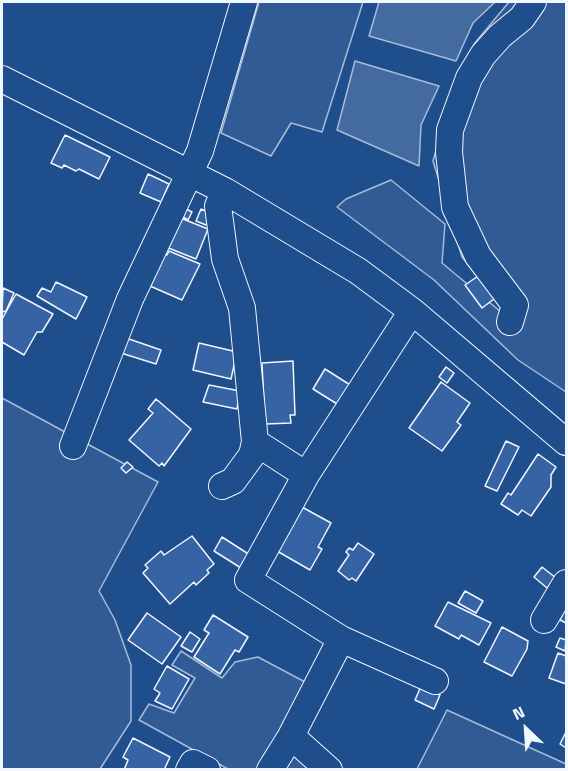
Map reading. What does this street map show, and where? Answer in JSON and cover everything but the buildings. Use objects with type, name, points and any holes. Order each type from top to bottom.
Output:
[{"type":"street","points":[[73,446],[130,299],[200,151],[244,2]]},
{"type":"street","points":[[510,322],[514,305],[478,256],[455,207],[449,152],[450,130],[469,78],[483,55],[522,18],[533,2]]},
{"type":"street","points":[[2,79],[225,191],[358,271],[412,311],[567,442]]},
{"type":"street","points":[[222,486],[233,481],[252,454],[255,442],[242,308],[225,259],[218,206],[225,191]]},
{"type":"street","points":[[412,311],[306,475],[248,580],[341,639],[435,681]]},
{"type":"street","points":[[255,442],[306,475]]},
{"type":"street","points":[[544,620],[567,583]]},
{"type":"street","points":[[270,770],[291,736],[341,639]]},
{"type":"street","points":[[291,736],[329,770]]},
{"type":"street","points":[[189,770],[193,763],[207,770]]},
{"type":"shaded area","points":[[259,2],[363,2],[322,132],[291,123],[271,156],[221,133]]},
{"type":"shaded area","points":[[379,2],[495,2],[473,23],[456,61],[369,36]]},
{"type":"shaded area","points":[[509,2],[566,2],[566,392],[518,360],[434,280],[337,207],[346,199],[391,180],[445,224],[442,263],[513,322],[462,257],[433,161],[450,101],[474,44]]},
{"type":"shaded area","points":[[355,61],[439,86],[421,125],[419,166],[337,130]]},
{"type":"shaded area","points":[[2,398],[158,482],[99,591],[115,620],[131,665],[131,721],[100,769],[2,769]]},
{"type":"shaded area","points":[[181,651],[222,678],[235,662],[258,657],[305,682],[260,769],[228,769],[139,720],[149,704],[174,713],[195,678],[172,665]]},
{"type":"shaded area","points":[[447,710],[566,764],[566,769],[417,769]]},
{"type":"shaded area","points":[[294,748],[318,770],[281,770]]}]
